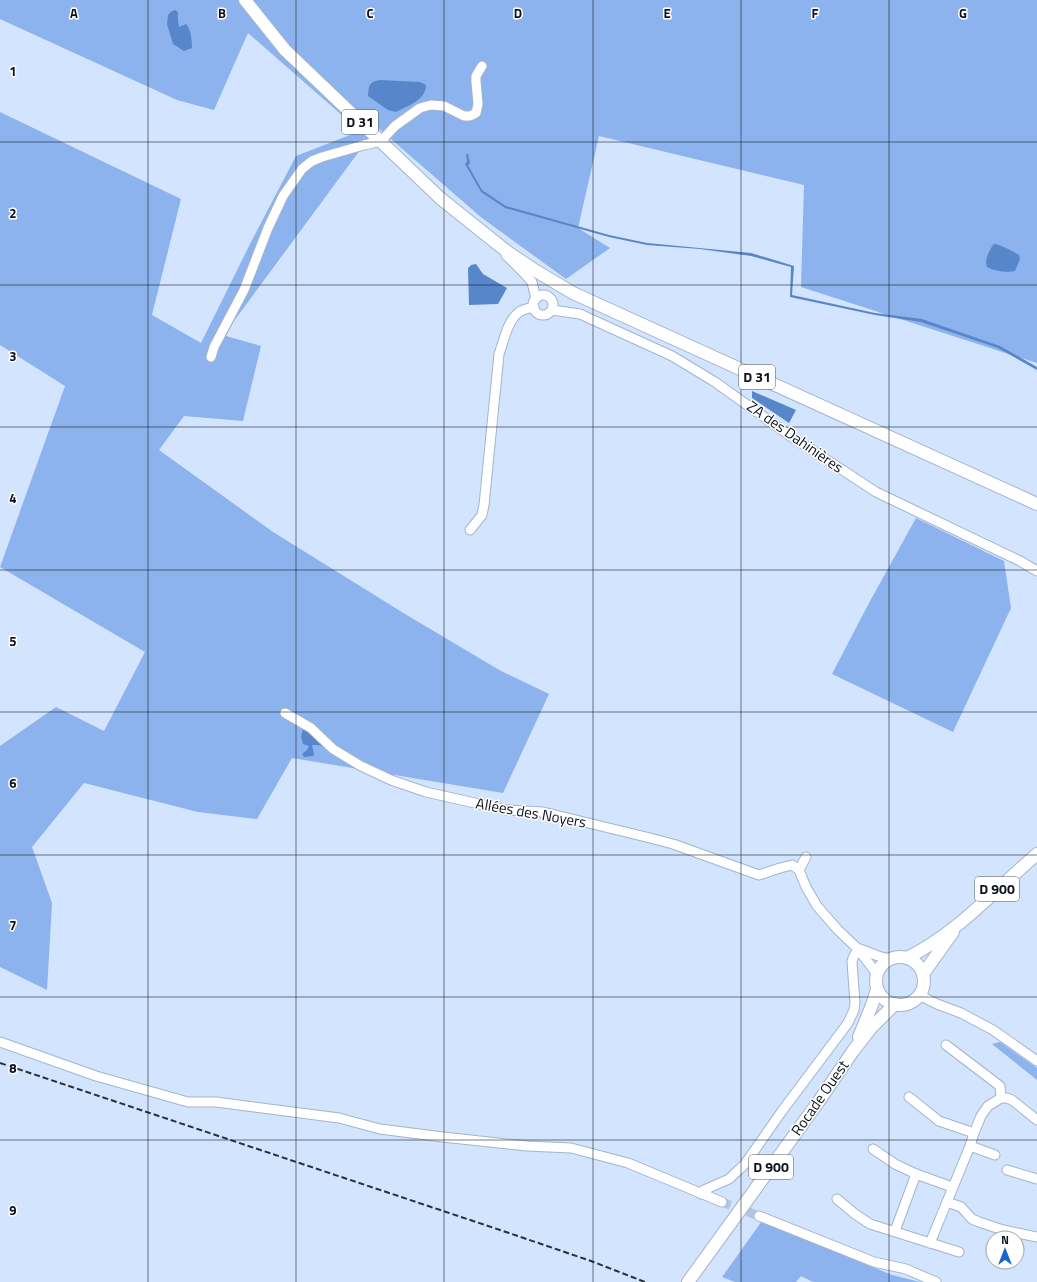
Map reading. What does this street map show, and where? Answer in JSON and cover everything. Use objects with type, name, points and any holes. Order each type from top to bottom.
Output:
[{"type":"main road","name":"D 31","points":[[245,0],[285,50],[440,198],[485,234],[536,271],[573,293],[1037,504]]},
{"type":"main road","name":"D 900","points":[[907,958],[926,948],[958,925],[1037,854]]},
{"type":"main road","name":"D 900","points":[[923,974],[958,925]]},
{"type":"main road","points":[[895,958],[907,958],[919,967],[923,974],[923,988],[920,995],[915,1000],[902,1005],[895,1004],[887,1001],[881,996],[877,989],[877,974],[880,968],[890,960],[895,958]]},
{"type":"main road","name":"Rocade Ouest","points":[[853,1051],[877,989]]},
{"type":"main road","name":"Rocade Ouest","points":[[688,1282],[819,1101],[853,1051],[871,1028],[895,1004]]},
{"type":"street","points":[[211,357],[214,347],[244,290],[268,228],[280,202],[302,169],[312,161],[322,157],[381,141],[400,123],[420,108],[431,105],[444,106],[464,116],[470,116],[476,113],[478,104],[476,76],[482,66]]},
{"type":"street","points":[[470,530],[482,515],[484,505],[499,354],[508,330],[515,317],[521,311],[535,303],[538,296],[545,295],[550,298],[553,304],[552,310],[547,314],[540,315],[535,310],[535,303],[532,282],[485,234]]},
{"type":"street","name":"ZA des Dahinières","points":[[552,310],[580,314],[672,356],[715,382],[792,437],[876,492],[1037,571]]},
{"type":"street","name":"Allées des Noyers","points":[[285,713],[311,728],[333,749],[361,766],[391,780],[426,792],[506,810],[543,812],[646,837],[673,844],[759,875],[780,868],[795,868]]},
{"type":"street","points":[[806,857],[795,868],[817,906],[838,930],[858,949],[877,974]]},
{"type":"street","points":[[858,949],[890,960]]},
{"type":"street","points":[[701,1194],[704,1190],[730,1179],[745,1164],[782,1111],[848,1023],[854,1010],[855,1003],[852,962],[858,949]]},
{"type":"street","points":[[920,995],[937,1004],[961,1013],[993,1030],[1037,1061]]},
{"type":"street","points":[[0,1042],[96,1076],[188,1102],[216,1102],[339,1118],[380,1129],[443,1137],[527,1146],[571,1148],[628,1163],[722,1202]]},
{"type":"street","points":[[946,1045],[1000,1086],[1001,1098]]},
{"type":"street","points":[[909,1097],[939,1121],[974,1133]]},
{"type":"street","points":[[930,1243],[981,1116],[988,1106],[1001,1098],[1007,1098],[1012,1100],[1037,1120]]},
{"type":"street","points":[[970,1146],[995,1155]]},
{"type":"street","points":[[874,1149],[895,1164],[916,1174],[952,1187]]},
{"type":"street","points":[[1007,1170],[1037,1179]]},
{"type":"street","points":[[895,1231],[916,1174]]},
{"type":"street","points":[[838,1199],[855,1214],[870,1224],[959,1252]]},
{"type":"street","points":[[947,1202],[961,1207],[972,1219],[979,1222],[1037,1238]]},
{"type":"street","points":[[759,1216],[874,1262],[906,1269],[936,1282]]},
{"type":"shaded area","points":[[0,0],[1037,0],[1037,363],[801,287],[804,185],[599,136],[578,228],[610,248],[566,279],[482,218],[377,127],[234,321],[226,336],[261,346],[243,421],[184,416],[159,450],[273,532],[405,614],[501,671],[549,694],[503,793],[292,758],[257,819],[198,812],[84,783],[32,847],[52,903],[47,990],[0,967],[0,746],[56,707],[104,731],[145,652],[0,567],[65,386],[0,345],[0,112],[181,199],[152,315],[201,343],[296,156],[360,131],[248,33],[214,110],[177,100],[0,19]]},
{"type":"shaded area","points":[[176,10],[178,13],[179,27],[186,24],[191,35],[192,48],[184,51],[173,44],[167,24],[168,15],[172,11]]},
{"type":"shaded area","points":[[380,80],[420,82],[426,85],[420,99],[396,112],[388,110],[368,96],[370,85]]},
{"type":"shaded area","points":[[466,154],[468,154],[470,163],[468,165],[482,190],[506,206],[609,235],[647,243],[751,253],[794,266],[792,295],[875,313],[922,319],[1000,346],[1037,367],[1037,370],[998,348],[921,322],[875,315],[790,297],[791,267],[751,256],[700,249],[647,245],[609,237],[505,208],[481,192],[465,164],[467,162]]},
{"type":"shaded area","points":[[994,244],[997,244],[1019,255],[1020,259],[1015,271],[1009,272],[993,270],[987,267],[987,256]]},
{"type":"shaded area","points":[[476,264],[483,274],[507,288],[498,304],[469,305],[468,268],[471,265]]},
{"type":"shaded area","points":[[752,391],[796,410],[789,423],[752,398]]},
{"type":"shaded area","points":[[916,518],[1004,561],[1011,608],[953,732],[832,674]]},
{"type":"shaded area","points":[[304,726],[326,748],[319,745],[312,745],[313,756],[304,757],[302,754],[309,746],[303,744],[301,736]]},
{"type":"shaded area","points":[[1000,1042],[1037,1068],[1037,1080],[992,1044]]},
{"type":"shaded area","points":[[762,1221],[892,1275],[920,1282],[813,1282],[801,1276],[796,1282],[735,1282],[722,1277]]},
{"type":"tunnel","points":[[722,1202],[759,1216]]},
{"type":"railway","points":[[0,1063],[509,1233],[591,1261],[645,1282]]}]
